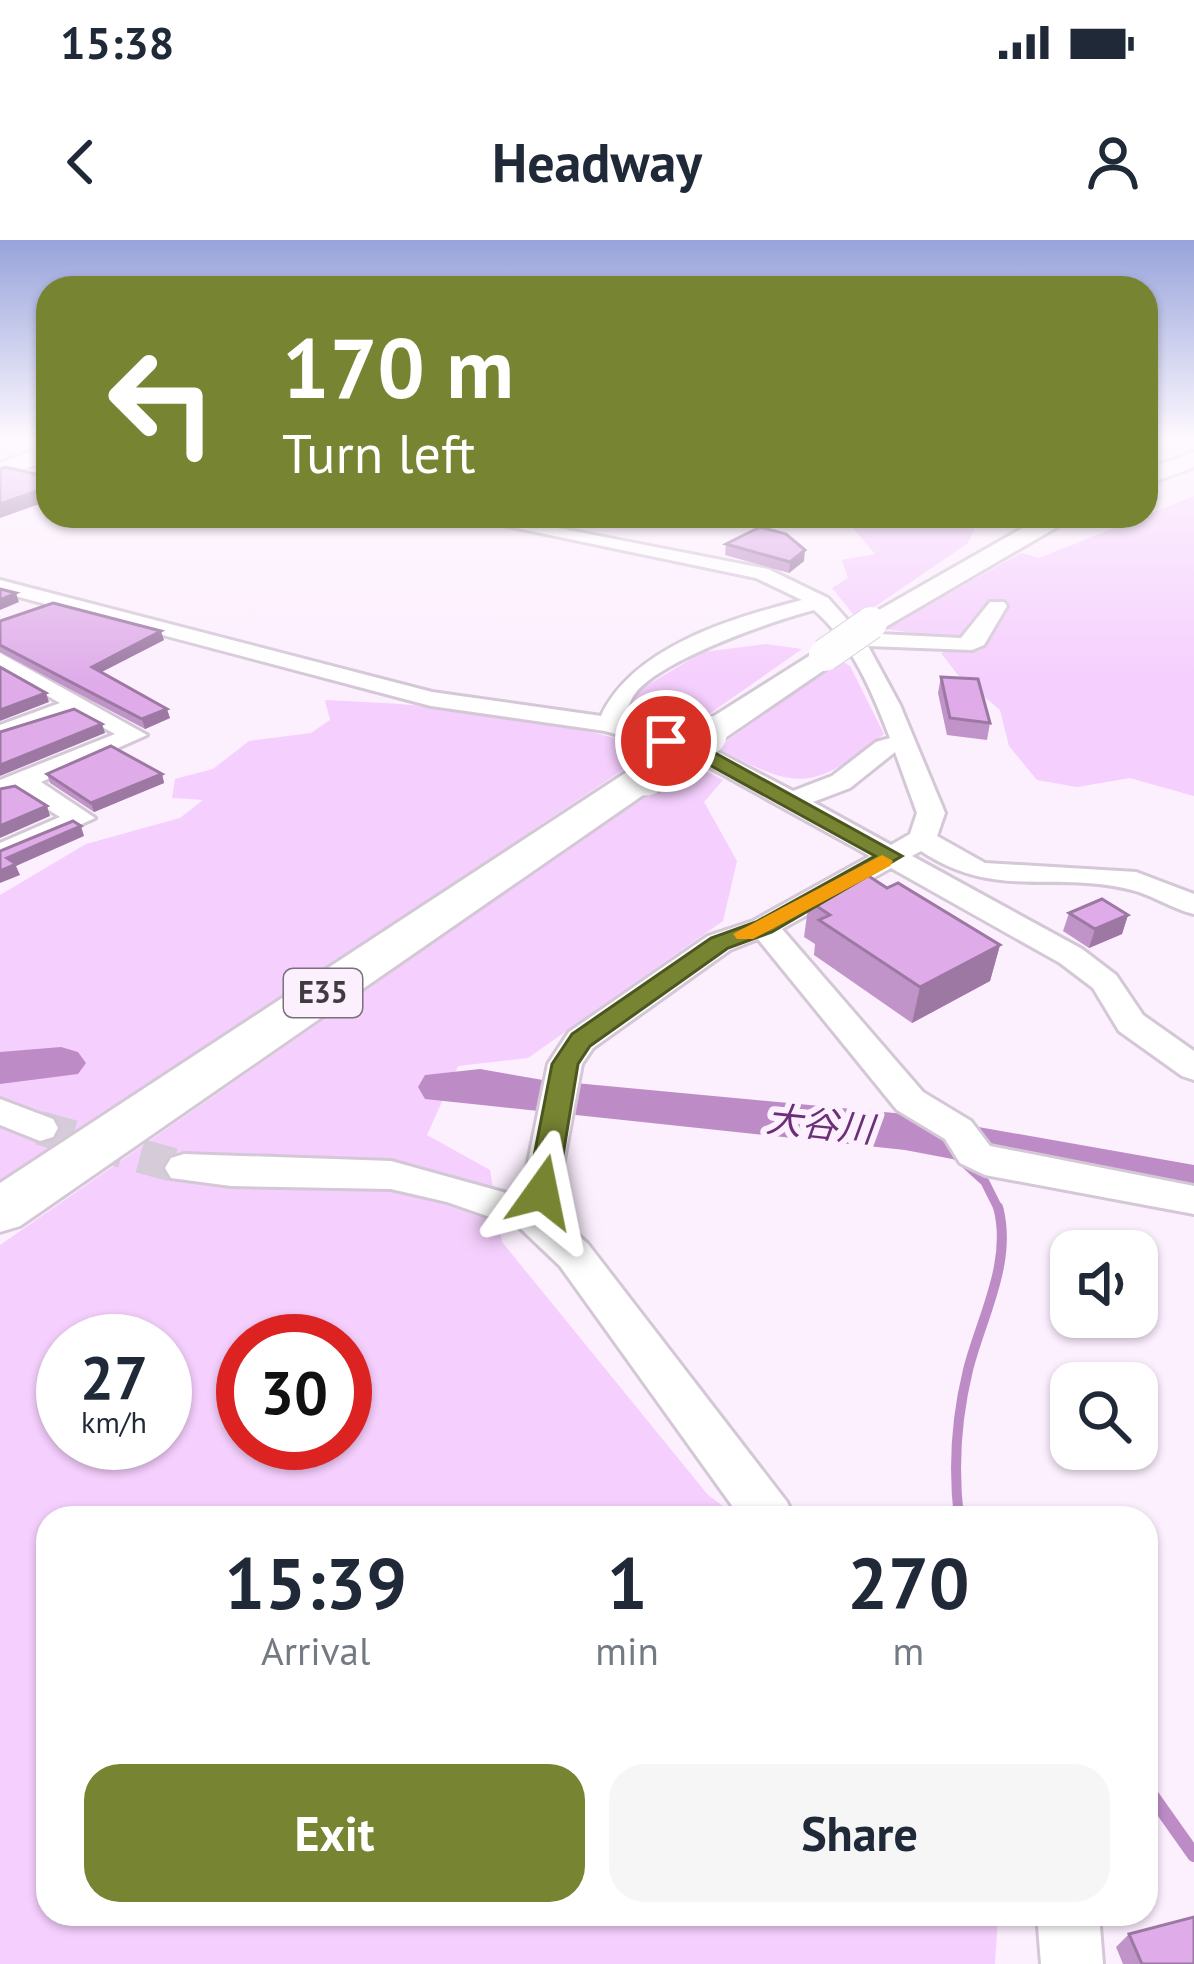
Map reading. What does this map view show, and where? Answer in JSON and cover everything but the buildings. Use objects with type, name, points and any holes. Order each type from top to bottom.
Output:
[{"type":"highway","points":[[991,553],[1025,528]]},
{"type":"highway","name":"E35","points":[[0,1211],[825,655],[1040,528]]},
{"type":"street","points":[[528,528],[790,581],[864,632],[964,645],[976,640],[997,606]]},
{"type":"street","points":[[568,536],[581,528]]},
{"type":"street","points":[[0,586],[431,699],[607,724],[711,758],[1071,956],[1105,982],[1131,1023],[1194,1068]]},
{"type":"street","points":[[18,615],[53,600]]},
{"type":"street","points":[[607,724],[625,690],[705,641],[799,605],[821,602]]},
{"type":"street","points":[[532,1217],[565,1064],[581,1040],[719,943],[764,927],[922,839],[930,828],[932,813],[901,742],[864,632]]},
{"type":"street","points":[[0,660],[12,677],[79,704],[135,736],[10,785]]},
{"type":"street","points":[[0,733],[79,704]]},
{"type":"street","points":[[792,801],[842,782],[885,747],[901,742]]},
{"type":"street","points":[[0,853],[81,818],[10,785]]},
{"type":"street","points":[[922,839],[982,871],[1136,881],[1194,904]]},
{"type":"street","points":[[764,927],[910,1102],[985,1161],[1194,1200]]},
{"type":"street","points":[[0,1112],[40,1128]]},
{"type":"street","points":[[184,1168],[232,1175],[373,1173],[454,1189],[532,1217],[574,1255],[761,1506]]},
{"type":"street","points":[[1069,1926],[1072,1964]]},
{"type":"shaded area","points":[[1158,518],[1194,518],[1194,796],[1130,778],[1077,787],[1037,780],[1009,746],[1000,710],[958,675],[941,653],[978,642],[885,629],[1021,553],[1039,558],[1114,528],[1158,528]]},
{"type":"shaded area","points":[[853,528],[975,528],[968,543],[857,619],[832,588],[848,578],[842,560],[875,554]]},
{"type":"shaded area","points":[[766,644],[802,649],[685,731],[635,706],[634,693],[703,652]]},
{"type":"shaded area","points":[[840,660],[850,666],[884,734],[859,753],[839,767],[804,778],[767,772],[717,748]]},
{"type":"shaded area","points":[[325,700],[425,706],[582,730],[632,743],[723,780],[704,802],[737,861],[723,921],[528,1058],[458,1066],[427,1135],[490,1170],[502,1242],[708,1495],[723,1506],[36,1506],[36,1926],[997,1926],[995,1964],[0,1964],[0,1245],[669,779],[632,764],[0,1183],[0,895],[86,844],[180,818],[203,800],[172,798],[175,779],[213,769],[249,741],[311,733],[330,720]]},
{"type":"waterway","name":"大谷川","points":[[0,1068],[61,1063]]},
{"type":"waterway","name":"大谷川","points":[[443,1087],[480,1086],[543,1097],[905,1132],[1194,1185]]},
{"type":"waterway","points":[[939,1140],[985,1182],[998,1209]]},
{"type":"waterway","points":[[958,1506],[958,1425],[968,1370],[999,1269],[998,1209]]},
{"type":"waterway","points":[[1158,1804],[1194,1855]]},
{"type":"tunnel","points":[[40,1128],[184,1168]]},
{"type":"slow traffic","points":[[745,934],[882,861]]},
{"type":"route","points":[[542,1192],[565,1064],[581,1040],[719,943],[764,927],[891,856],[711,758],[666,741]]}]
